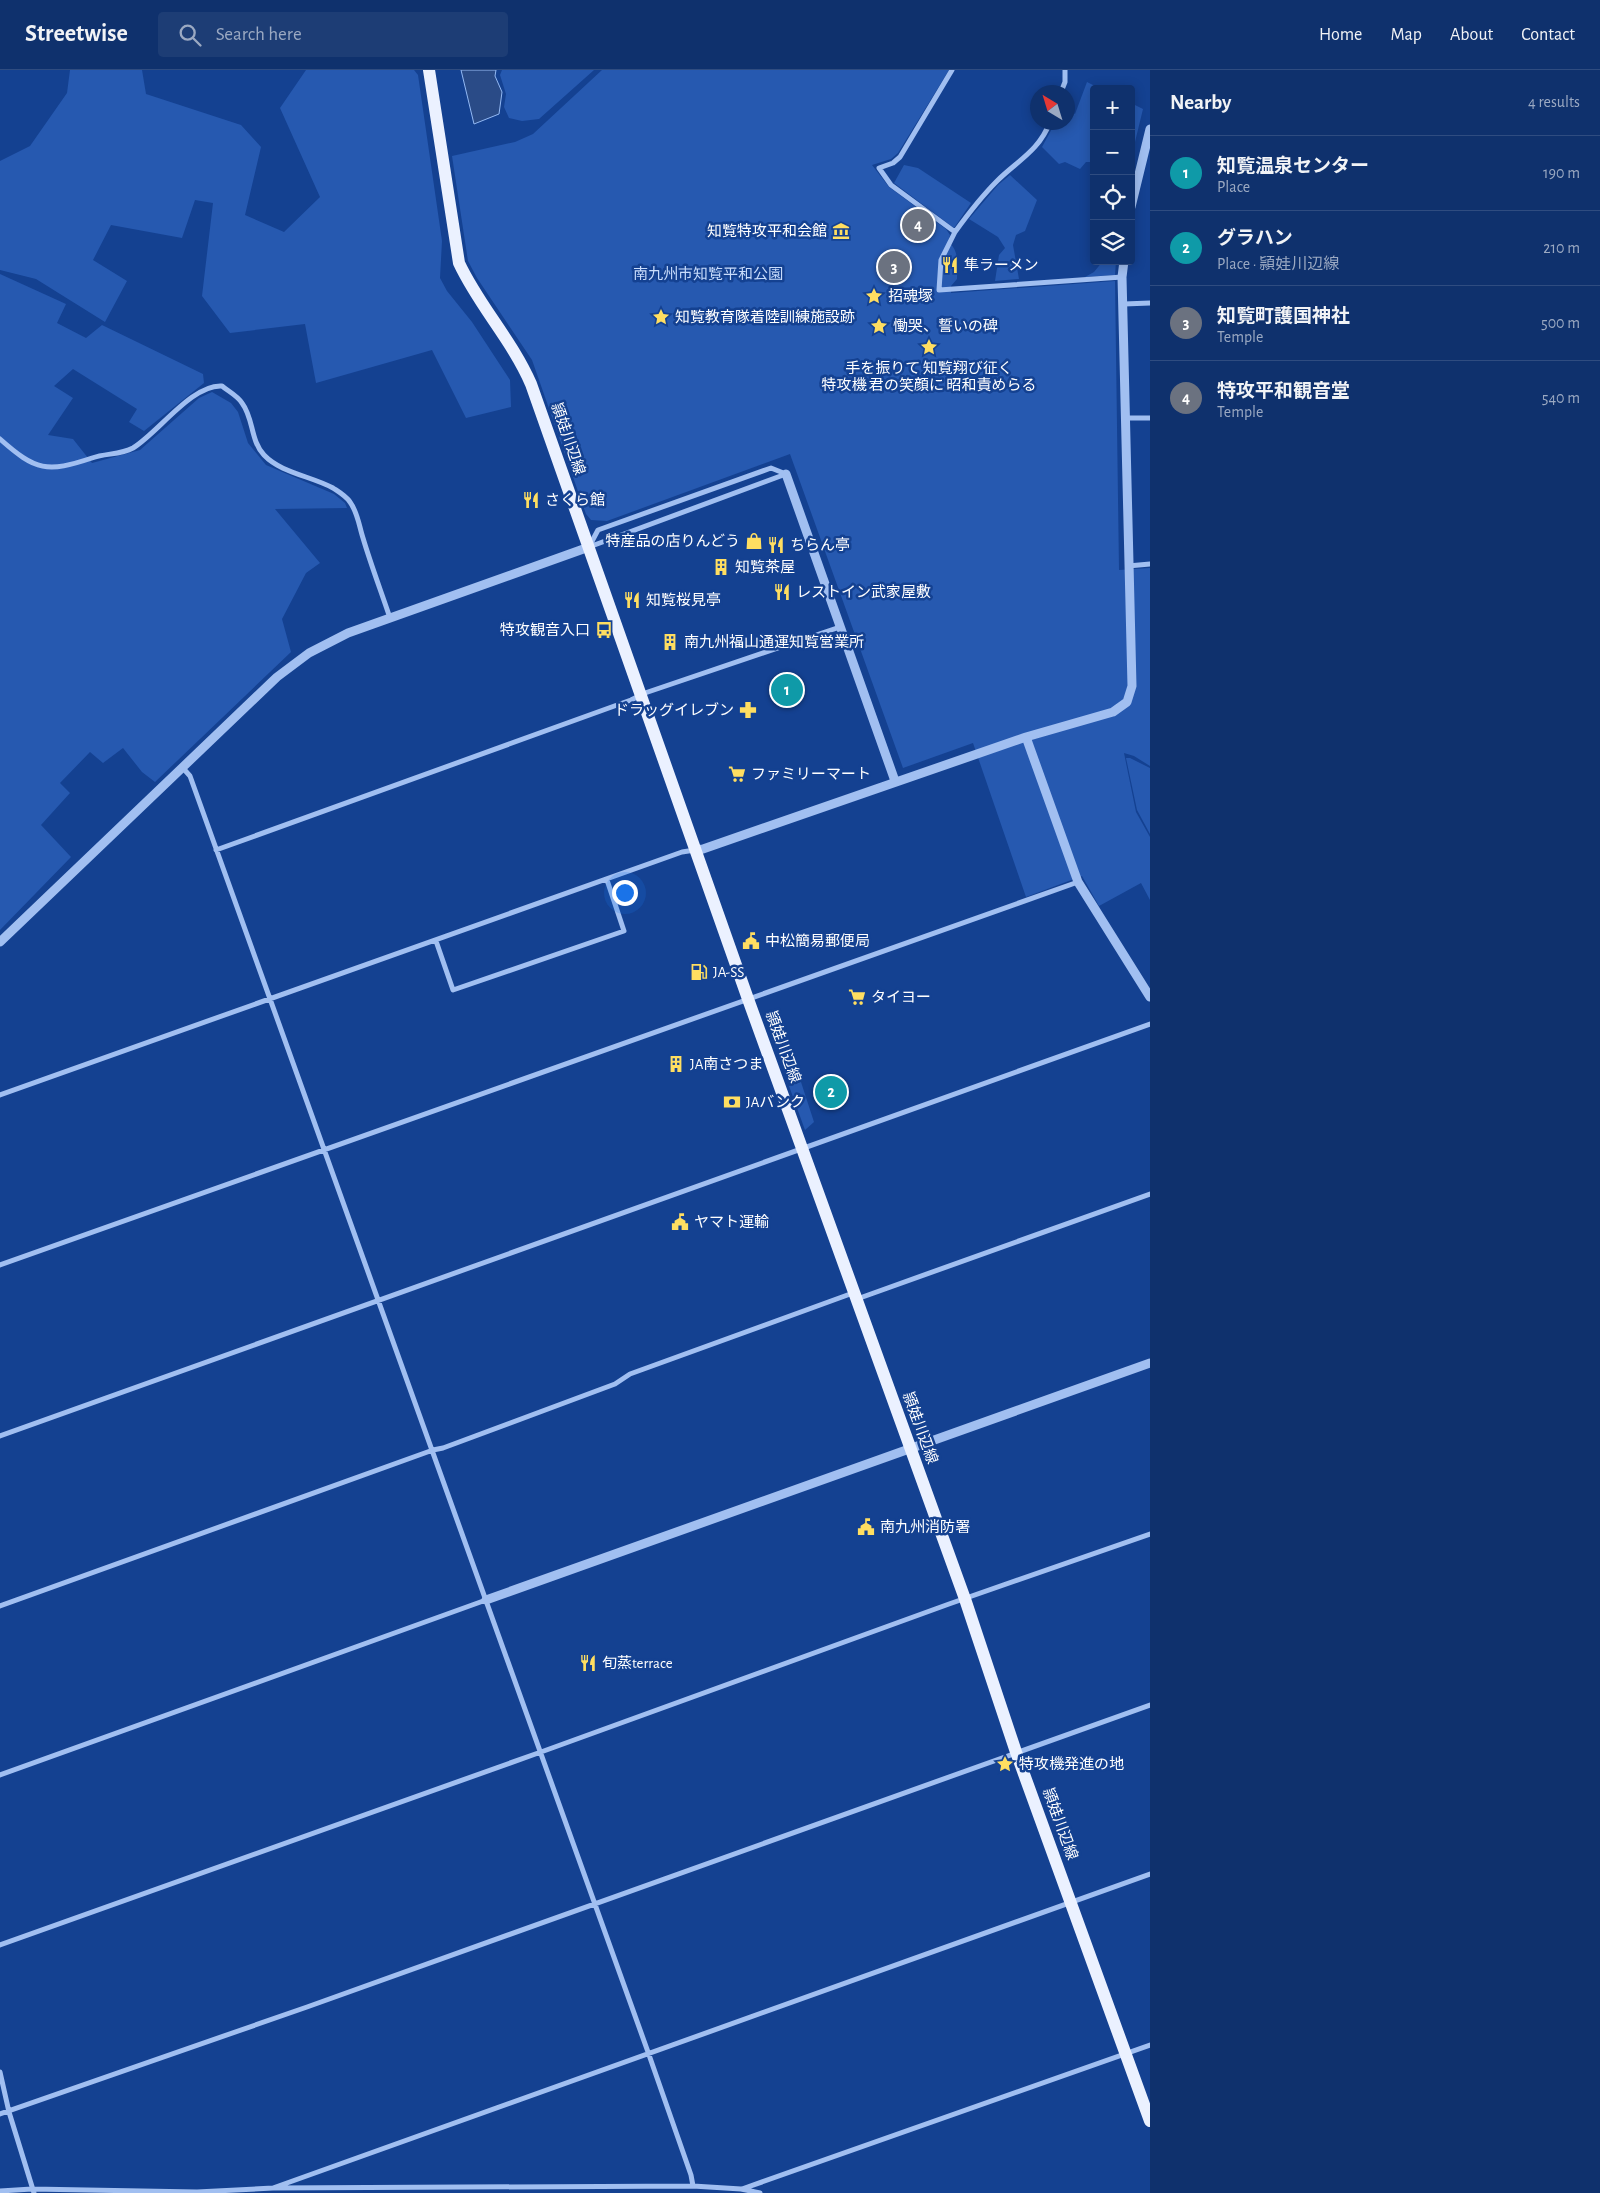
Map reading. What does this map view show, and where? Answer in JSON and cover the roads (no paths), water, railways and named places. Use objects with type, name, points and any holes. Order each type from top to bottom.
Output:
[{"type":"main road","name":"頴娃川辺線","points":[[429,70],[459,262],[468,281],[512,345],[524,366],[748,999],[856,1296],[909,1449],[965,1599],[1016,1752],[1150,2121]]},
{"type":"street","points":[[952,70],[900,157],[893,163],[878,168],[891,185],[955,232]]},
{"type":"street","points":[[1064,85],[1065,70]]},
{"type":"street","points":[[1135,195],[1147,157],[1150,129]]},
{"type":"street","points":[[1047,130],[1044,137],[1027,157],[998,180],[955,232],[941,260],[940,290],[1122,277]]},
{"type":"street","points":[[0,1096],[690,849],[703,849],[1026,737],[1113,712],[1127,702],[1132,686],[1122,277],[1124,265]]},
{"type":"street","points":[[1124,304],[1150,303]]},
{"type":"street","points":[[0,439],[32,464],[47,468],[65,467],[102,454],[122,453],[133,448],[153,433],[167,418],[207,388],[222,386],[242,401],[248,412],[253,438],[258,449],[266,458],[284,468],[330,487],[343,494],[351,502],[356,511],[362,537],[390,618]]},
{"type":"street","points":[[1125,418],[1150,418]]},
{"type":"street","points":[[589,547],[598,530],[771,468],[786,474],[895,781]]},
{"type":"street","points":[[0,942],[182,766],[292,664],[332,641],[390,618],[786,474]]},
{"type":"street","points":[[1128,566],[1150,564]]},
{"type":"street","points":[[216,850],[640,695],[840,627]]},
{"type":"street","points":[[1026,737],[1078,882],[1150,997]]},
{"type":"street","points":[[182,766],[190,776],[326,1149],[648,2052],[691,2174],[693,2186]]},
{"type":"street","points":[[436,941],[453,990],[624,930],[607,880]]},
{"type":"street","points":[[0,1266],[1078,882]]},
{"type":"street","points":[[0,1436],[1150,1024]]},
{"type":"street","points":[[0,1606],[443,1448],[615,1384],[630,1374],[1150,1194]]},
{"type":"street","points":[[0,1775],[1150,1363]]},
{"type":"street","points":[[0,1945],[1150,1534]]},
{"type":"street","points":[[0,2114],[594,1904],[1150,1704]]},
{"type":"street","points":[[273,2188],[648,2052],[1150,1874]]},
{"type":"street","points":[[741,2189],[1150,2045]]},
{"type":"street","points":[[0,2072],[9,2112],[33,2191]]},
{"type":"street","points":[[0,2191],[197,2192],[273,2188],[443,2191],[619,2190],[693,2186],[741,2189],[760,2193]]},
{"type":"place","name":"特攻平和観音堂","points":[[918,225]]},
{"type":"place","name":"知覧特攻平和会館","points":[[841,231]]},
{"type":"place","name":"隼ラーメン","points":[[950,265]]},
{"type":"place","name":"知覧町護国神社","points":[[894,267]]},
{"type":"place","name":"招魂塚","points":[[874,296]]},
{"type":"place","name":"知覧教育隊着陸訓練施設跡","points":[[661,317]]},
{"type":"place","name":"慟哭、誓いの碑","points":[[879,326]]},
{"type":"place","name":"手を振りて 知覧翔び征く 特攻機 君の笑顔に 昭和責めらる","points":[[929,347]]},
{"type":"place","name":"さくら館","points":[[531,500]]},
{"type":"place","name":"特産品の店りんどう","points":[[754,541]]},
{"type":"place","name":"ちらん亭","points":[[776,545]]},
{"type":"place","name":"知覧茶屋","points":[[721,567]]},
{"type":"place","name":"レストイン武家屋敷","points":[[782,592]]},
{"type":"place","name":"知覧桜見亭","points":[[632,600]]},
{"type":"place","name":"特攻観音入口","points":[[604,630]]},
{"type":"place","name":"南九州福山通運知覧営業所","points":[[670,642]]},
{"type":"place","name":"知覧温泉センター","points":[[787,690]]},
{"type":"place","name":"ドラッグイレブン","points":[[748,710]]},
{"type":"place","name":"ファミリーマート","points":[[737,774]]},
{"type":"place","name":"中松簡易郵便局","points":[[751,941]]},
{"type":"place","name":"JA-SS","points":[[699,972]]},
{"type":"place","name":"タイヨー","points":[[857,997]]},
{"type":"place","name":"JA南さつま","points":[[676,1064]]},
{"type":"place","name":"グラハン","points":[[831,1092]]},
{"type":"place","name":"JAバンク","points":[[732,1102]]},
{"type":"place","name":"ヤマト運輸","points":[[680,1222]]},
{"type":"place","name":"南九州消防署","points":[[866,1527]]},
{"type":"place","name":"旬蒸terrace","points":[[588,1663]]},
{"type":"place","name":"特攻機発進の地","points":[[1005,1764]]},
{"type":"park label","name":"南九州市知覧平和公園","points":[[708,274]]}]
